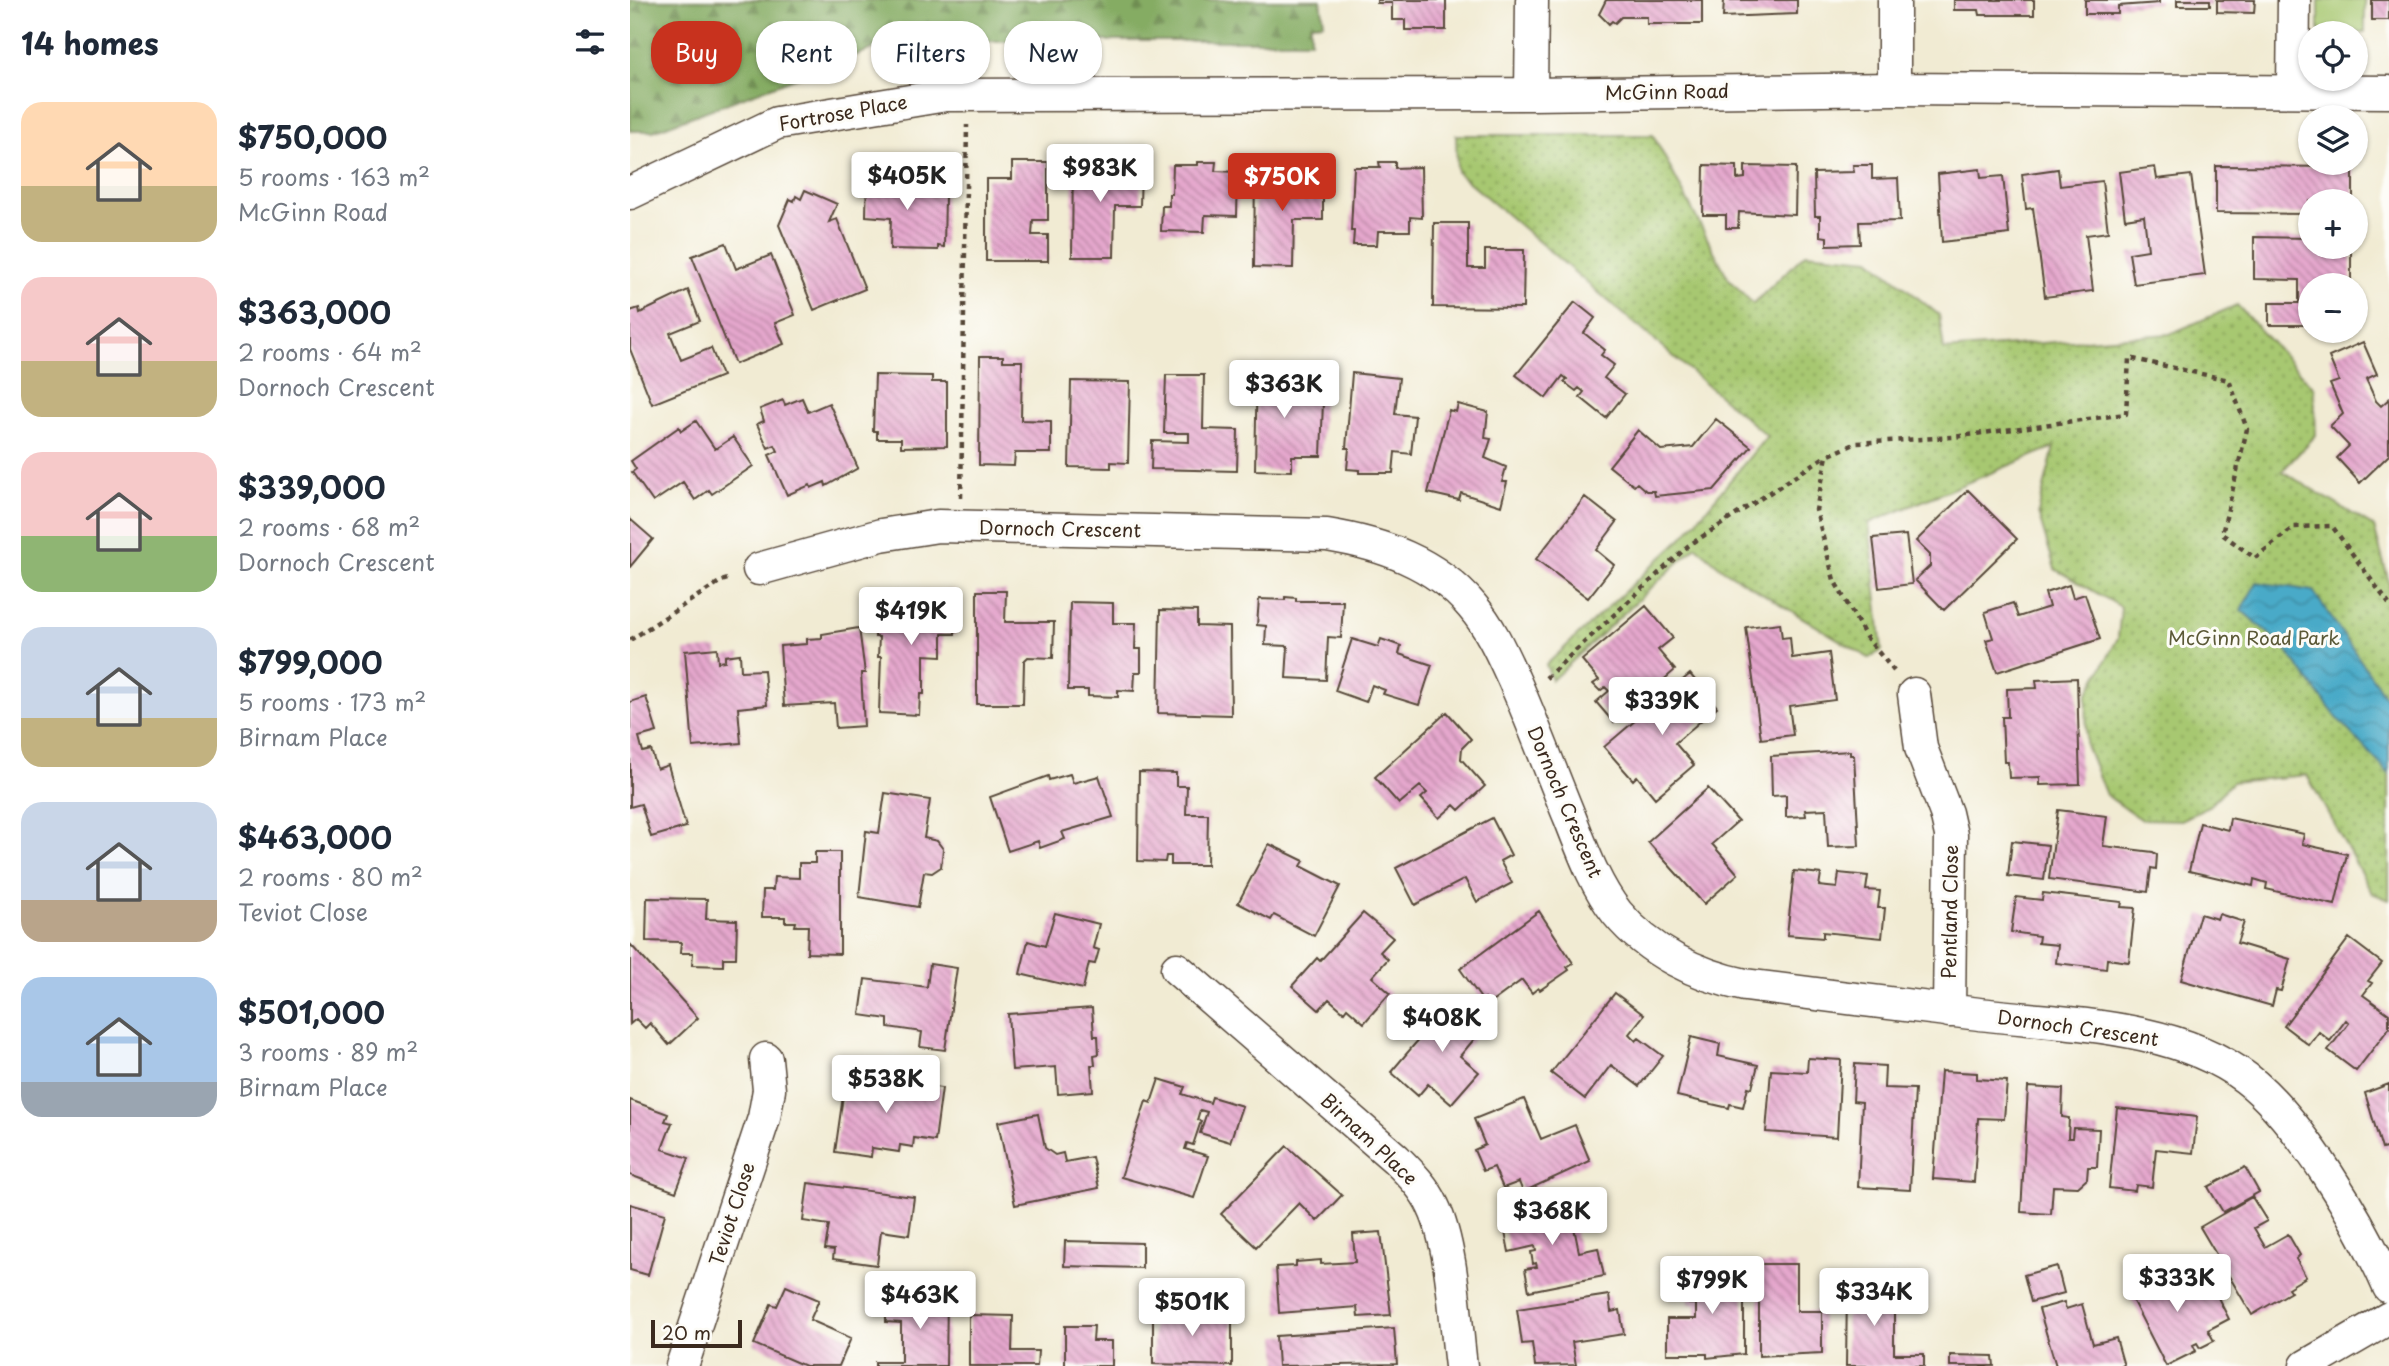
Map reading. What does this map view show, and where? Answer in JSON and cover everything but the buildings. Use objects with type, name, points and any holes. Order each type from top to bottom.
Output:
[{"type":"street","points":[[1531,94],[1532,0]]},
{"type":"street","points":[[1894,0],[1894,89]]},
{"type":"street","points":[[2293,91],[2294,0]]},
{"type":"street","name":"McGinn Road","points":[[956,95],[1531,94],[1894,89],[2389,92]]},
{"type":"street","name":"Fortrose Place","points":[[630,192],[776,123],[956,95]]},
{"type":"street","name":"Dornoch Crescent","points":[[759,569],[881,535],[922,527],[1327,535],[1364,541],[1417,562],[1443,578],[1472,605],[1492,634],[1522,699],[1593,876],[1618,914],[1654,946],[1685,967],[1717,979],[1949,1011],[2140,1033],[2184,1046],[2228,1066],[2271,1099],[2294,1124],[2349,1212],[2389,1287]]},
{"type":"street","name":"Pentland Close","points":[[1914,694],[1921,748],[1946,813],[1951,835],[1949,1011]]},
{"type":"street","name":"Birnam Place","points":[[1177,969],[1396,1159],[1416,1180],[1433,1204],[1441,1227],[1461,1366]]},
{"type":"street","name":"Teviot Close","points":[[682,1366],[764,1118],[768,1090],[766,1059]]},
{"type":"street","points":[[2306,1366],[2389,1318]]},
{"type":"path","points":[[956,95],[961,527]]},
{"type":"path","points":[[1522,699],[1688,546],[1827,456],[1857,443],[1953,437],[2126,414],[2129,358],[2229,380],[2247,429],[2222,534],[2255,558],[2294,527],[2332,526],[2389,604]]},
{"type":"path","points":[[1827,456],[1816,510],[1834,580],[1866,637],[1914,694]]},
{"type":"path","points":[[630,640],[721,581],[759,569]]},
{"type":"green space","points":[[630,0],[1321,0],[1324,23],[1311,24],[1311,41],[1102,41],[1102,21],[1004,21],[1004,41],[990,41],[990,21],[871,21],[871,50],[857,55],[857,21],[756,21],[756,84],[779,84],[653,131],[630,131]]},
{"type":"green space","points":[[2319,0],[2365,0],[2365,21],[2319,21]]},
{"type":"green space","name":"McGinn Road Park","points":[[1456,135],[1653,135],[1728,278],[1753,304],[1806,253],[1870,259],[1939,315],[1944,350],[2170,334],[2237,305],[2314,388],[2316,435],[2282,471],[2374,527],[2389,583],[2389,900],[2372,893],[2307,775],[2232,782],[2210,805],[2181,820],[2141,819],[2106,795],[2086,745],[2087,695],[2118,638],[2121,607],[2055,569],[2038,513],[2054,447],[1869,523],[1882,650],[1869,658],[1724,570],[1696,546],[1552,680],[1546,665],[1684,536],[1767,436],[1457,172]]},
{"type":"water","points":[[2257,582],[2313,591],[2389,702],[2389,774],[2338,719],[2281,644],[2241,610]]}]
